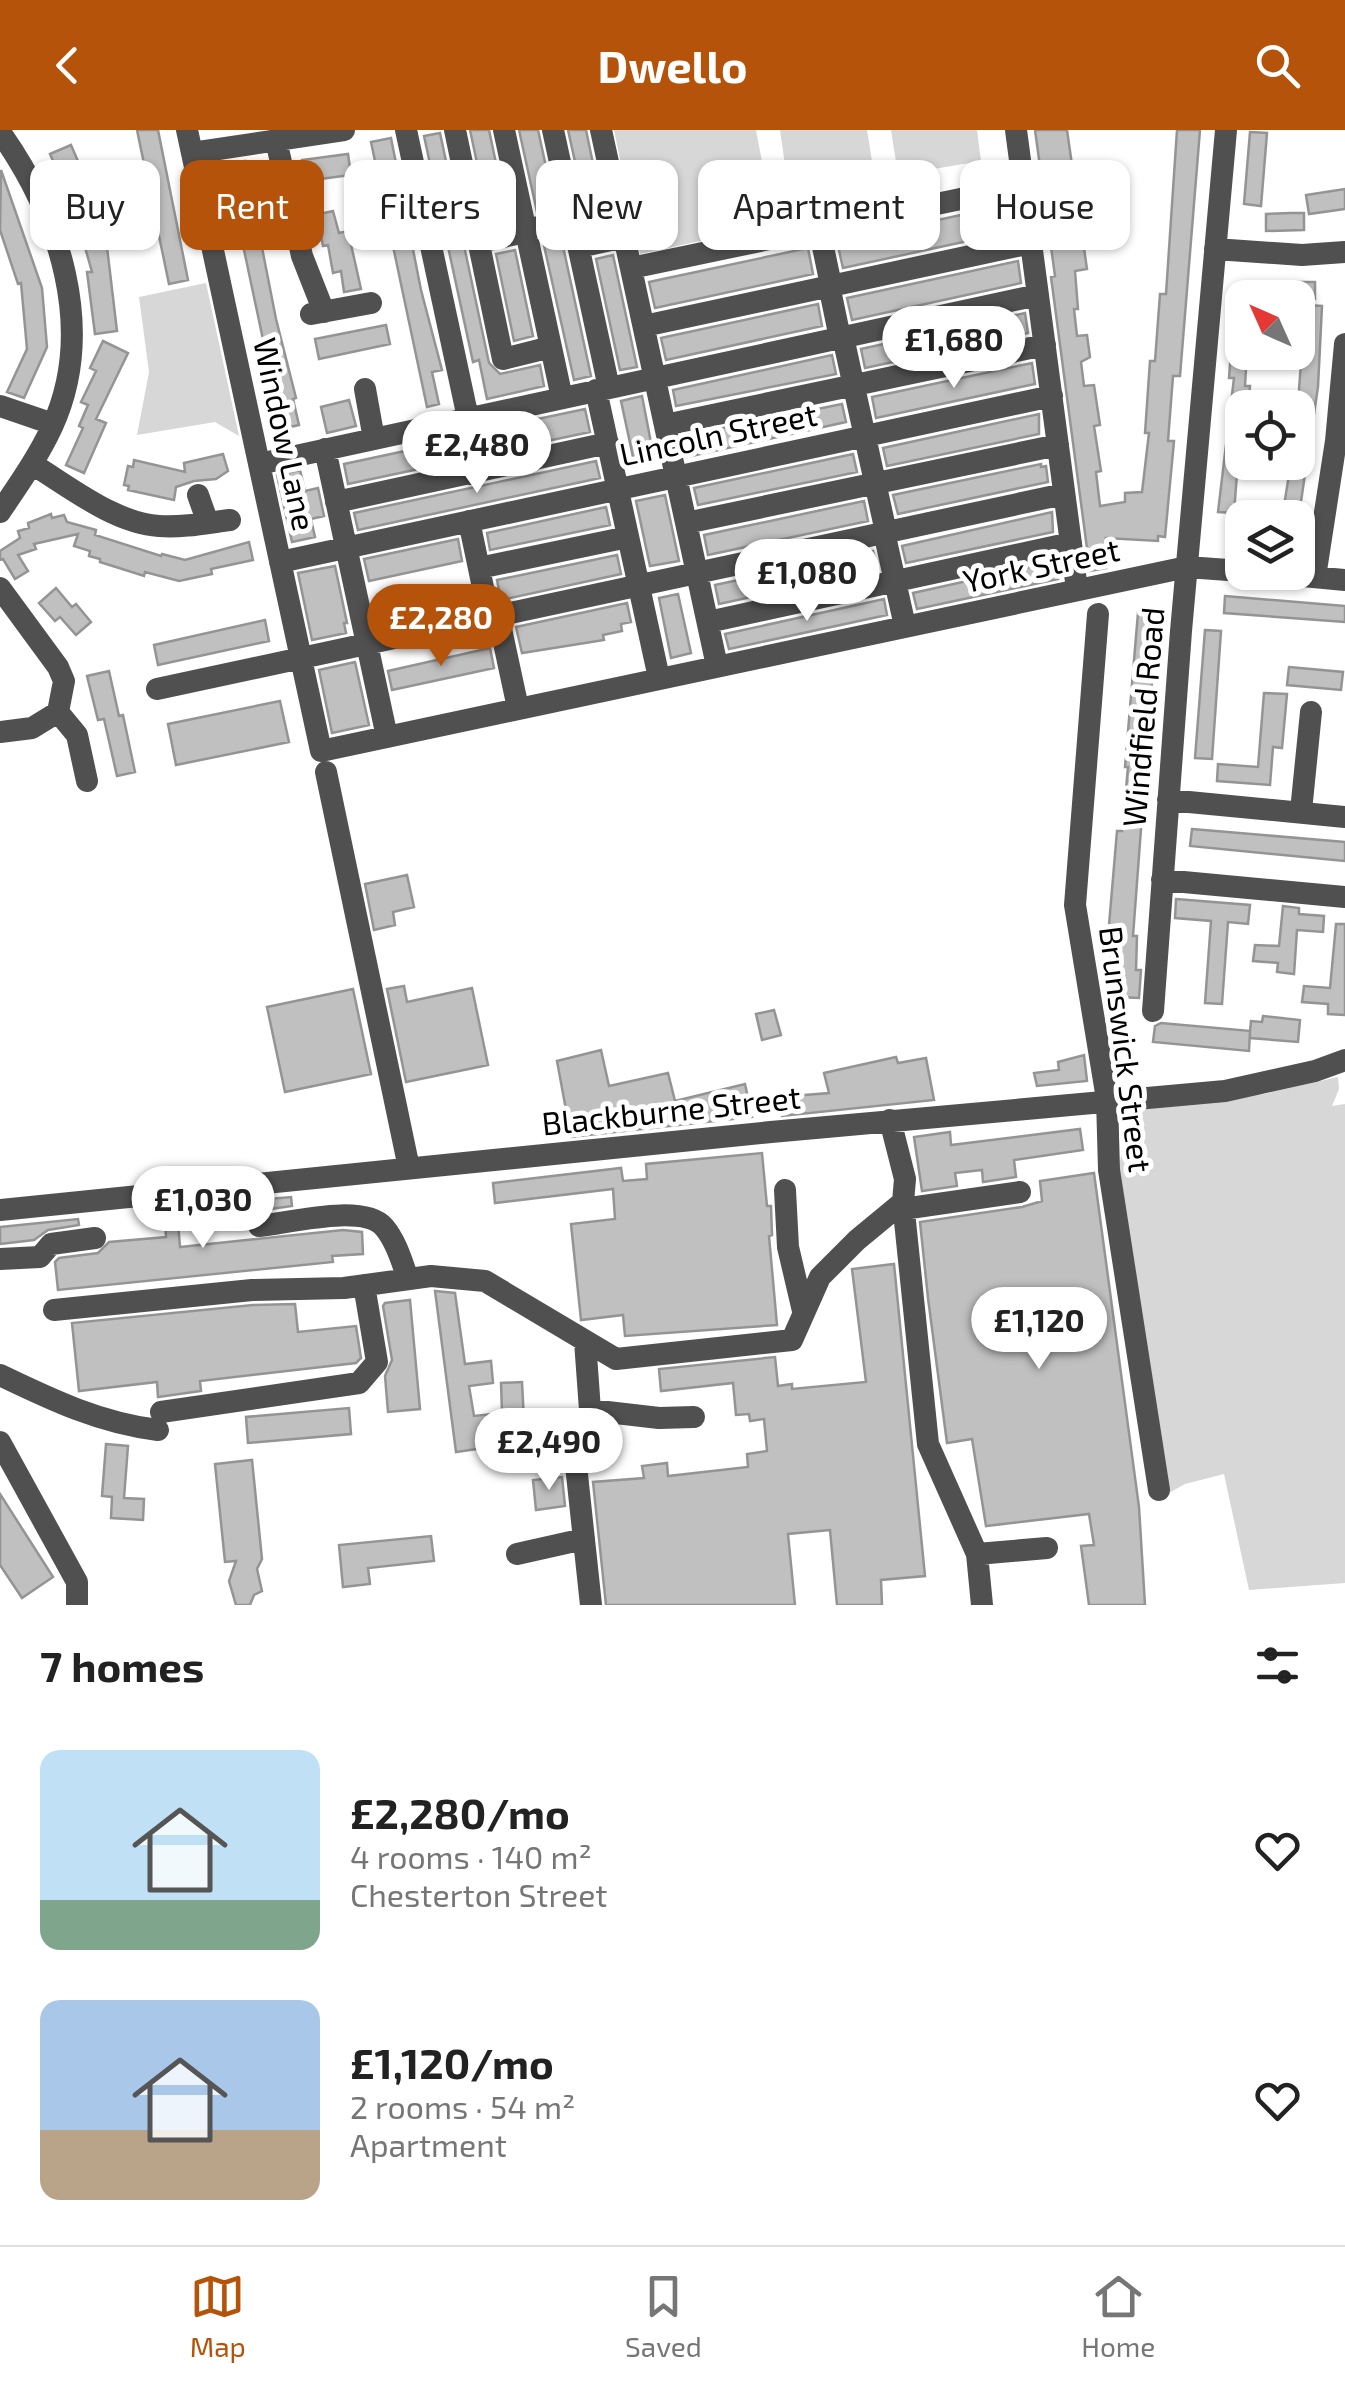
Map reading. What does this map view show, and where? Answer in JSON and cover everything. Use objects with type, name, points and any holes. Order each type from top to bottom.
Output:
[{"type":"street","points":[[190,142],[276,140],[344,130]]},
{"type":"street","points":[[406,130],[463,419],[479,568],[518,708]]},
{"type":"street","points":[[454,130],[460,160]]},
{"type":"street","points":[[504,130],[562,398]]},
{"type":"street","points":[[553,130],[559,160]]},
{"type":"street","points":[[602,130],[608,160]]},
{"type":"street","points":[[1016,130],[1020,160]]},
{"type":"street","name":"Windfield Road","points":[[1154,1011],[1187,567],[1226,130]]},
{"type":"street","points":[[0,132],[30,176],[45,208],[68,292],[71,360],[53,424],[0,512]]},
{"type":"street","points":[[276,140],[317,313],[371,303]]},
{"type":"street","name":"Window Lane","points":[[190,142],[409,1168]]},
{"type":"street","points":[[516,233],[536,228]]},
{"type":"street","points":[[1215,249],[1287,255],[1345,252]]},
{"type":"street","points":[[480,250],[504,359],[551,347]]},
{"type":"street","points":[[580,250],[608,443],[659,678]]},
{"type":"street","points":[[628,250],[718,666]]},
{"type":"street","points":[[631,268],[716,250]]},
{"type":"street","points":[[823,250],[905,626]]},
{"type":"street","points":[[644,326],[994,250]]},
{"type":"street","points":[[1032,250],[1077,589]]},
{"type":"street","points":[[259,464],[1038,295]]},
{"type":"street","points":[[1345,344],[1341,442],[1315,577],[1345,580]]},
{"type":"street","points":[[666,425],[1044,345]]},
{"type":"street","points":[[365,390],[374,439]]},
{"type":"street","name":"Lincoln Street","points":[[280,562],[1052,396]]},
{"type":"street","points":[[0,406],[53,424]]},
{"type":"street","points":[[336,502],[608,443]]},
{"type":"street","points":[[686,523],[1058,445]]},
{"type":"street","points":[[325,449],[387,737]]},
{"type":"street","points":[[32,464],[136,522],[158,526],[219,521],[198,495]]},
{"type":"street","points":[[157,689],[1064,494]]},
{"type":"street","points":[[479,568],[628,536]]},
{"type":"street","points":[[708,622],[1071,543]]},
{"type":"street","name":"York Street","points":[[323,762],[387,737],[518,708],[1187,567],[1225,570]]},
{"type":"street","points":[[0,588],[64,681],[58,712],[32,728],[0,732]]},
{"type":"street","name":"Brunswick Street","points":[[1098,614],[1076,904],[1107,1099],[1109,1170],[1159,1490]]},
{"type":"street","points":[[58,712],[77,735],[87,781]]},
{"type":"street","points":[[1301,811],[1311,712]]},
{"type":"street","points":[[1168,800],[1345,816]]},
{"type":"street","points":[[1162,880],[1345,897]]},
{"type":"street","name":"Blackburne Street","points":[[0,1210],[890,1120],[1225,1091],[1345,1060]]},
{"type":"street","points":[[890,1120],[905,1179],[903,1205],[928,1444],[977,1554],[982,1605]]},
{"type":"street","points":[[784,1190],[788,1247],[804,1311]]},
{"type":"street","points":[[54,1310],[252,1290],[344,1288],[432,1276],[485,1281],[616,1359],[792,1340],[820,1277],[903,1205],[1020,1192]]},
{"type":"street","points":[[259,1226],[360,1214],[385,1228],[408,1279]]},
{"type":"street","points":[[0,1259],[40,1257],[51,1244],[95,1238]]},
{"type":"street","points":[[0,1375],[71,1409],[120,1425],[359,1383],[378,1362],[364,1284]]},
{"type":"street","points":[[504,1448],[528,1446],[527,1436],[591,1424],[585,1340]]},
{"type":"street","points":[[590,1410],[694,1418]]},
{"type":"street","points":[[572,1428],[591,1605]]},
{"type":"street","points":[[0,1442],[77,1582],[77,1605]]},
{"type":"street","points":[[516,1554],[584,1539]]},
{"type":"street","points":[[977,1554],[1048,1548]]},
{"type":"shaded area","points":[[614,130],[756,130],[762,160],[698,160],[698,241],[678,246],[678,160],[620,160]]},
{"type":"shaded area","points":[[780,130],[867,130],[872,160],[784,160]]},
{"type":"shaded area","points":[[891,130],[977,130],[981,160],[960,160],[960,165],[940,168],[940,160],[896,160]]},
{"type":"shaded area","points":[[206,283],[239,436],[215,422],[137,435],[149,372],[139,297]]},
{"type":"shaded area","points":[[1338,1077],[1339,1089],[1332,1106],[1345,1104],[1345,1583],[1249,1590],[1224,1474],[1185,1484],[1167,1494],[1118,1169],[1130,1121],[1147,1107],[1264,1094]]},
{"type":"building","points":[[137,130],[158,130],[188,280],[169,284],[160,241],[160,160],[143,160]]},
{"type":"building","points":[[470,130],[489,130],[495,160],[476,160]]},
{"type":"building","points":[[519,130],[538,130],[545,160],[536,160],[536,207]]},
{"type":"building","points":[[568,130],[586,130],[592,160],[575,160]]},
{"type":"building","points":[[1035,130],[1067,130],[1071,160],[1039,160]]},
{"type":"building","points":[[1177,130],[1200,130],[1180,376],[1173,376],[1168,441],[1174,441],[1165,537],[1158,536],[1158,541],[1106,538],[1106,568],[1090,571],[1051,277],[1055,276],[1051,250],[1084,250],[1087,269],[1075,271],[1078,309],[1074,309],[1077,336],[1087,335],[1090,357],[1081,362],[1084,386],[1094,385],[1100,425],[1094,426],[1101,471],[1096,472],[1100,506],[1125,502],[1125,493],[1142,492],[1149,433],[1145,433],[1150,361],[1155,361],[1160,294],[1166,294]]},
{"type":"building","points":[[1250,132],[1267,133],[1261,206],[1244,204]]},
{"type":"building","points":[[440,133],[446,160],[429,160],[424,136]]},
{"type":"building","points":[[391,138],[395,160],[375,160],[371,142]]},
{"type":"building","points":[[71,145],[77,160],[53,160],[50,154]]},
{"type":"building","points":[[348,154],[349,160],[344,160],[344,176],[324,179],[324,160],[302,160]]},
{"type":"building","points":[[1,170],[42,288],[47,347],[24,398],[7,392],[27,349],[21,283],[18,284],[0,230]]},
{"type":"building","points":[[1345,189],[1345,209],[1309,214],[1306,195]]},
{"type":"building","points":[[333,211],[339,233],[344,232],[344,250],[352,250],[361,289],[344,292],[341,271],[333,273],[328,245],[324,246],[324,213]]},
{"type":"building","points":[[1304,213],[1304,230],[1266,231],[1266,214]]},
{"type":"building","points":[[960,215],[960,243],[940,247],[940,220]]},
{"type":"building","points":[[86,250],[107,250],[117,331],[95,334],[87,272],[92,272]]},
{"type":"building","points":[[244,250],[262,250],[296,398],[293,399],[299,425],[282,429]]},
{"type":"building","points":[[394,250],[413,250],[442,370],[432,372],[439,404],[427,407]]},
{"type":"building","points":[[449,250],[465,250],[489,363],[500,374],[540,365],[544,386],[487,399],[479,360],[473,362]]},
{"type":"building","points":[[515,250],[533,336],[514,341],[496,254]]},
{"type":"building","points":[[545,250],[564,250],[591,376],[574,380]]},
{"type":"building","points":[[799,250],[808,250],[813,274],[655,308],[649,282]]},
{"type":"building","points":[[839,250],[926,250],[843,268]]},
{"type":"building","points":[[613,255],[637,367],[620,370],[596,259]]},
{"type":"building","points":[[1018,261],[1021,283],[852,320],[847,298]]},
{"type":"building","points":[[818,304],[822,326],[666,360],[661,338]]},
{"type":"building","points":[[1315,306],[1322,306],[1315,407],[1315,390],[1299,390],[1300,370],[1315,370]]},
{"type":"building","points":[[1025,313],[1028,333],[865,368],[861,349]]},
{"type":"building","points":[[386,325],[390,344],[319,359],[315,339]]},
{"type":"building","points":[[103,341],[128,353],[96,419],[106,423],[84,473],[66,465],[83,428],[79,426],[88,405],[81,402],[96,371],[90,368]]},
{"type":"building","points":[[832,355],[836,374],[676,406],[673,390]]},
{"type":"building","points":[[1032,363],[1035,384],[876,418],[872,397]]},
{"type":"building","points":[[1230,370],[1246,370],[1245,386],[1250,386],[1250,390],[1233,390],[1234,378],[1229,378]]},
{"type":"building","points":[[642,396],[653,453],[633,457],[621,401]]},
{"type":"building","points":[[349,400],[356,426],[327,433],[321,407]]},
{"type":"building","points":[[842,404],[846,422],[687,457],[684,436]]},
{"type":"building","points":[[585,409],[590,432],[481,455],[476,432]]},
{"type":"building","points":[[1039,414],[1039,434],[887,466],[883,448]]},
{"type":"building","points":[[447,442],[452,462],[348,484],[344,464]]},
{"type":"building","points":[[1225,453],[1225,480],[1237,480],[1235,500],[1225,500],[1225,512],[1218,512]]},
{"type":"building","points":[[223,454],[228,471],[216,479],[176,487],[174,500],[128,490],[129,486],[124,485],[128,466],[133,467],[134,460],[185,472],[184,463]]},
{"type":"building","points":[[853,454],[857,472],[698,505],[694,488]]},
{"type":"building","points":[[596,461],[600,478],[358,530],[354,513]]},
{"type":"building","points":[[1046,466],[1048,482],[898,514],[893,495]]},
{"type":"building","points":[[300,470],[305,491],[318,488],[324,516],[311,519],[315,537],[292,542],[277,475]]},
{"type":"building","points":[[1288,480],[1304,480],[1301,500],[1285,500]]},
{"type":"building","points":[[665,495],[679,561],[650,566],[636,501]]},
{"type":"building","points":[[864,501],[868,521],[708,555],[704,535]]},
{"type":"building","points":[[606,507],[610,525],[490,550],[487,533]]},
{"type":"building","points":[[1052,512],[1053,532],[906,563],[902,546]]},
{"type":"building","points":[[51,514],[52,518],[64,515],[67,522],[96,530],[95,535],[185,560],[249,542],[253,560],[179,581],[145,572],[144,576],[89,556],[90,551],[74,546],[78,534],[34,544],[36,549],[18,555],[28,571],[15,579],[0,560],[0,551],[20,538],[18,531],[29,528],[28,523]]},
{"type":"building","points":[[458,539],[462,561],[369,581],[364,559]]},
{"type":"building","points":[[873,551],[877,570],[719,604],[715,585]]},
{"type":"building","points":[[617,555],[621,574],[501,600],[497,580]]},
{"type":"building","points":[[1048,563],[1048,567],[1055,566],[1058,579],[917,609],[913,593]]},
{"type":"building","points":[[335,566],[346,633],[312,640],[298,573]]},
{"type":"building","points":[[56,588],[91,622],[76,635],[60,617],[55,621],[39,603]]},
{"type":"building","points":[[678,594],[691,653],[671,658],[659,598]]},
{"type":"building","points":[[1225,596],[1345,606],[1345,622],[1224,613]]},
{"type":"building","points":[[884,599],[887,615],[729,649],[725,634]]},
{"type":"building","points":[[627,603],[631,622],[621,624],[622,631],[603,635],[604,640],[522,653],[516,627]]},
{"type":"building","points":[[1138,613],[1157,615],[1133,936],[1137,936],[1136,970],[1141,970],[1139,998],[1118,997],[1121,958],[1110,957],[1114,925],[1109,925],[1117,831],[1122,831],[1128,767]]},
{"type":"building","points":[[265,620],[269,641],[158,665],[154,645]]},
{"type":"building","points":[[1205,630],[1221,631],[1212,759],[1195,758]]},
{"type":"building","points":[[490,648],[494,668],[392,690],[388,671]]},
{"type":"building","points":[[355,662],[369,725],[332,733],[319,670]]},
{"type":"building","points":[[1289,667],[1343,672],[1341,690],[1287,685]]},
{"type":"building","points":[[109,671],[135,772],[117,776],[104,719],[98,720],[87,676]]},
{"type":"building","points":[[1264,693],[1287,694],[1282,748],[1273,747],[1270,785],[1217,781],[1218,764],[1258,767]]},
{"type":"building","points":[[280,701],[289,742],[176,765],[168,724]]},
{"type":"building","points":[[1192,829],[1345,842],[1345,861],[1190,846]]},
{"type":"building","points":[[407,875],[414,907],[393,912],[395,925],[374,930],[365,884]]},
{"type":"building","points":[[1176,899],[1250,905],[1248,924],[1228,922],[1222,1004],[1205,1003],[1211,921],[1175,918]]},
{"type":"building","points":[[1283,906],[1299,908],[1299,914],[1324,916],[1323,932],[1297,930],[1294,974],[1277,972],[1278,963],[1253,961],[1255,945],[1279,946]]},
{"type":"building","points":[[1336,924],[1345,924],[1345,1015],[1328,1014],[1328,1004],[1302,1002],[1304,986],[1330,988]]},
{"type":"building","points":[[404,986],[407,1002],[472,988],[488,1065],[406,1082],[387,989]]},
{"type":"building","points":[[353,989],[371,1074],[285,1092],[267,1007]]},
{"type":"building","points":[[774,1010],[781,1035],[762,1040],[756,1014]]},
{"type":"building","points":[[1263,1016],[1300,1020],[1298,1042],[1250,1038],[1251,1021],[1262,1022]]},
{"type":"building","points":[[1161,1023],[1250,1031],[1249,1051],[1153,1042],[1155,1026]]},
{"type":"building","points":[[601,1050],[609,1086],[668,1073],[675,1101],[745,1084],[752,1117],[571,1137],[557,1061]]},
{"type":"building","points":[[1084,1055],[1087,1081],[1037,1086],[1034,1073],[1059,1070],[1058,1062]]},
{"type":"building","points":[[896,1057],[898,1063],[926,1058],[934,1100],[782,1116],[780,1097],[829,1093],[824,1073]]},
{"type":"building","points":[[1080,1129],[1083,1150],[1014,1160],[1016,1177],[983,1182],[982,1170],[955,1173],[957,1186],[922,1191],[914,1137],[950,1132],[951,1145]]},
{"type":"building","points":[[762,1153],[767,1206],[771,1206],[769,1236],[777,1325],[625,1336],[623,1315],[581,1320],[571,1224],[615,1219],[613,1189],[495,1203],[493,1183],[621,1168],[623,1181],[647,1179],[646,1164]]},
{"type":"building","points":[[1094,1173],[1139,1507],[1145,1605],[1089,1605],[1081,1546],[1094,1545],[1089,1514],[986,1526],[972,1439],[947,1443],[928,1298],[920,1222],[1022,1207],[1042,1201],[1040,1181]]},
{"type":"building","points":[[291,1197],[292,1206],[257,1211],[247,1217],[178,1222],[180,1247],[343,1230],[362,1232],[363,1254],[332,1256],[333,1262],[58,1290],[55,1262],[59,1258],[98,1253],[109,1242],[166,1237],[164,1208]]},
{"type":"building","points":[[78,1219],[79,1225],[48,1230],[34,1240],[0,1244],[0,1227]]},
{"type":"building","points":[[894,1264],[925,1576],[881,1580],[882,1605],[837,1605],[830,1530],[788,1534],[795,1605],[606,1605],[593,1482],[644,1478],[642,1466],[667,1463],[668,1476],[748,1467],[747,1454],[767,1451],[764,1419],[750,1421],[749,1414],[736,1415],[733,1383],[661,1391],[659,1369],[775,1357],[778,1386],[792,1384],[792,1389],[866,1382],[852,1269]]},
{"type":"building","points":[[435,1291],[455,1293],[465,1364],[491,1361],[493,1383],[469,1386],[474,1416],[502,1413],[501,1383],[522,1382],[524,1421],[513,1430],[482,1432],[484,1448],[456,1452]]},
{"type":"building","points":[[410,1300],[420,1409],[388,1412],[385,1376],[392,1360],[383,1306]]},
{"type":"building","points":[[295,1304],[298,1332],[356,1326],[361,1358],[356,1363],[200,1381],[201,1391],[158,1397],[157,1382],[79,1391],[72,1323]]},
{"type":"building","points":[[349,1408],[351,1434],[248,1443],[246,1417]]},
{"type":"building","points":[[106,1444],[128,1446],[124,1498],[144,1499],[143,1520],[111,1518],[112,1497],[102,1496]]},
{"type":"building","points":[[252,1460],[262,1559],[257,1569],[262,1591],[254,1595],[250,1605],[236,1605],[229,1581],[236,1561],[225,1562],[215,1464]]},
{"type":"building","points":[[562,1477],[565,1506],[536,1510],[533,1480]]},
{"type":"building","points":[[0,1494],[53,1577],[22,1598],[0,1565]]},
{"type":"building","points":[[431,1536],[434,1561],[368,1568],[370,1584],[343,1587],[339,1545]]}]
